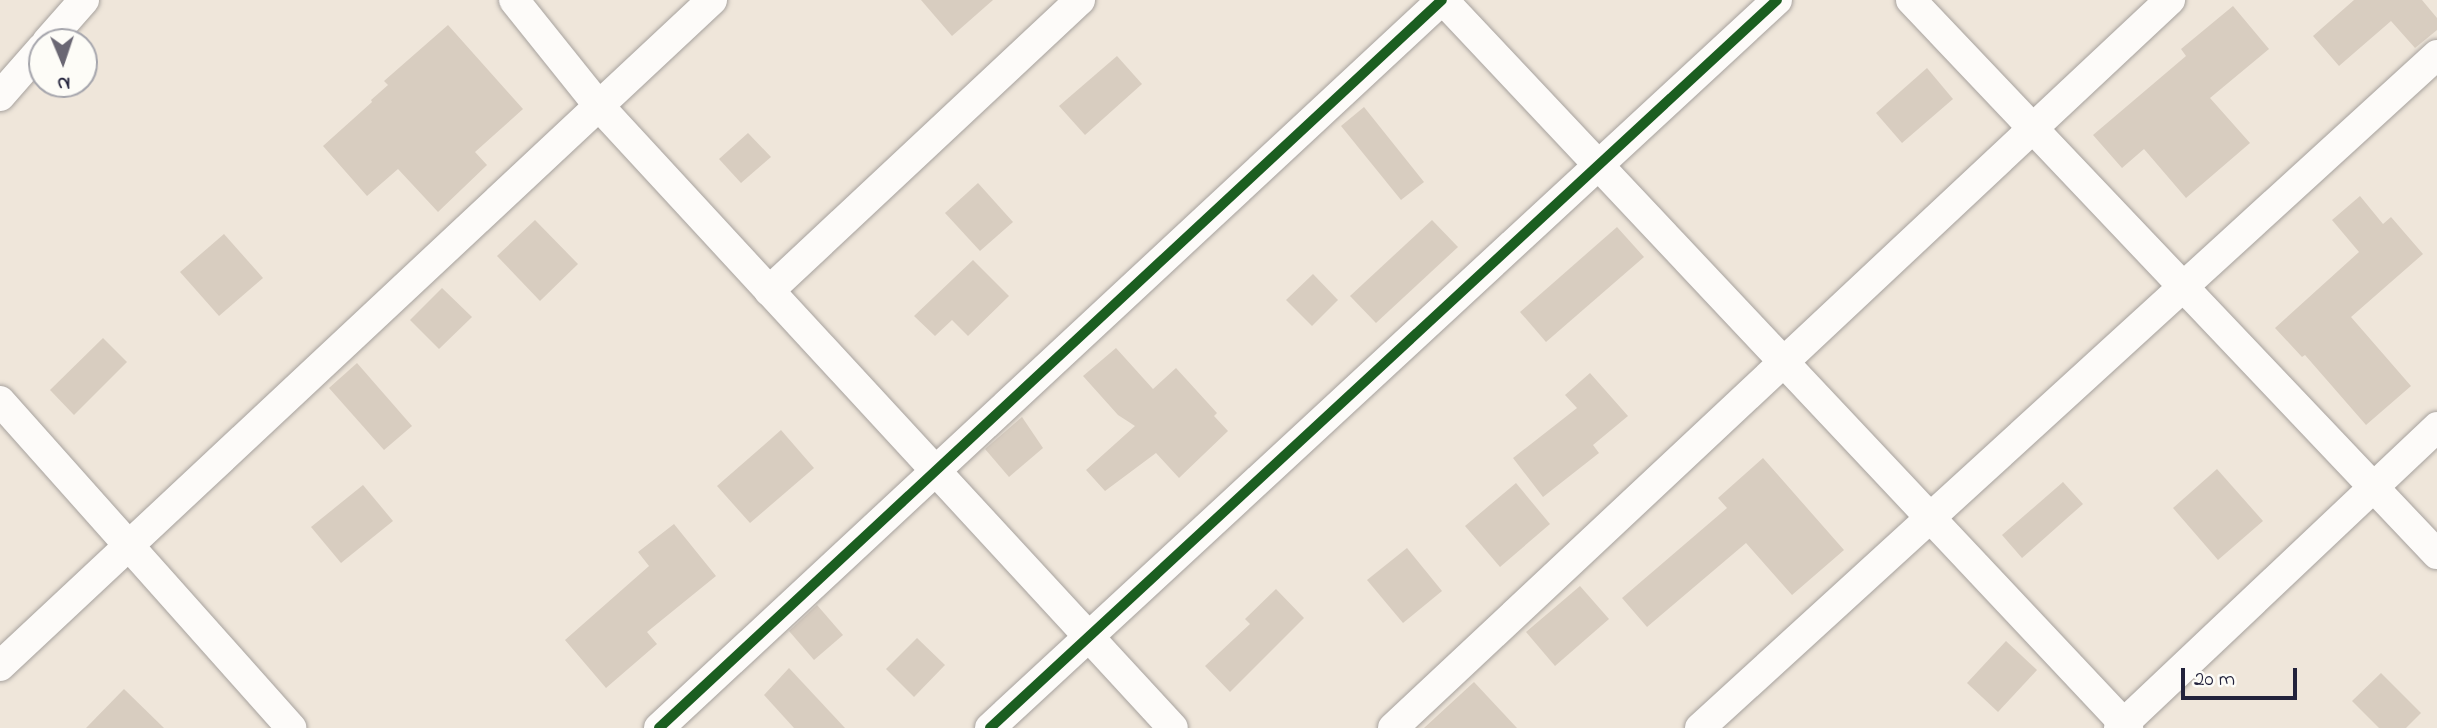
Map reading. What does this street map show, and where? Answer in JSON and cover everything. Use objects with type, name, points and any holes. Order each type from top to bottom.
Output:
[{"type":"street","points":[[59,28],[84,0]]},
{"type":"street","points":[[514,0],[599,106],[1173,728]]},
{"type":"street","points":[[0,666],[712,0]]},
{"type":"street","points":[[769,291],[1080,0]]},
{"type":"street","points":[[659,728],[1443,0],[2123,726],[2437,427]]},
{"type":"street","points":[[990,728],[1777,0]]},
{"type":"street","points":[[1911,0],[2437,554]]},
{"type":"street","points":[[1393,728],[2170,0]]},
{"type":"street","points":[[1700,728],[2437,55]]},
{"type":"street","points":[[0,96],[28,64]]},
{"type":"street","points":[[0,401],[291,728]]},
{"type":"building","points":[[921,0],[993,0],[952,36]]},
{"type":"building","points":[[2354,0],[2422,0],[2437,18],[2437,30],[2415,48],[2391,21],[2339,66],[2313,36]]},
{"type":"building","points":[[2233,6],[2269,49],[2210,98],[2250,143],[2186,198],[2144,149],[2122,168],[2093,135],[2186,56],[2181,49]]},
{"type":"building","points":[[448,25],[523,109],[475,152],[487,165],[438,212],[398,169],[367,196],[323,146],[388,85],[384,81]]},
{"type":"building","points":[[1117,56],[1142,84],[1085,135],[1059,106]]},
{"type":"building","points":[[1927,68],[1953,99],[1902,143],[1876,113]]},
{"type":"building","points":[[1364,107],[1424,182],[1401,200],[1341,126]]},
{"type":"building","points":[[748,133],[771,157],[741,183],[719,159]]},
{"type":"building","points":[[978,183],[1013,222],[980,251],[945,213]]},
{"type":"building","points":[[2360,196],[2383,224],[2391,217],[2423,254],[2351,317],[2411,386],[2366,425],[2305,355],[2302,357],[2275,328],[2359,252],[2332,220]]},
{"type":"building","points":[[535,220],[578,264],[540,301],[497,256]]},
{"type":"building","points":[[1432,220],[1458,247],[1376,323],[1350,296]]},
{"type":"building","points":[[1617,227],[1644,257],[1546,342],[1520,312]]},
{"type":"building","points":[[224,234],[263,278],[219,316],[180,272]]},
{"type":"building","points":[[973,260],[1009,296],[968,336],[952,320],[935,336],[914,316]]},
{"type":"building","points":[[1313,274],[1338,300],[1312,326],[1286,300]]},
{"type":"building","points":[[442,288],[472,317],[439,349],[410,320]]},
{"type":"building","points":[[103,338],[127,362],[74,415],[50,390]]},
{"type":"building","points":[[1116,348],[1153,389],[1176,368],[1217,413],[1214,416],[1228,431],[1179,478],[1156,453],[1105,491],[1086,470],[1135,426],[1118,415],[1083,376]]},
{"type":"building","points":[[357,363],[412,426],[384,450],[329,388]]},
{"type":"building","points":[[1590,373],[1628,416],[1593,445],[1599,453],[1543,497],[1513,458],[1577,408],[1565,395]]},
{"type":"building","points":[[1022,417],[1043,448],[1009,477],[985,449]]},
{"type":"building","points":[[781,430],[814,468],[750,523],[717,486]]},
{"type":"building","points":[[1763,458],[1844,550],[1792,595],[1746,543],[1647,627],[1622,598],[1727,508],[1718,498]]},
{"type":"building","points":[[2217,469],[2263,521],[2218,560],[2173,508]]},
{"type":"building","points":[[2063,482],[2083,504],[2022,558],[2002,535]]},
{"type":"building","points":[[1516,483],[1550,524],[1500,567],[1465,526]]},
{"type":"building","points":[[363,485],[393,521],[341,563],[311,527]]},
{"type":"building","points":[[674,524],[716,576],[647,632],[657,644],[606,688],[565,640],[649,566],[638,552]]},
{"type":"building","points":[[1407,548],[1442,591],[1403,623],[1367,580]]},
{"type":"building","points":[[1580,586],[1609,619],[1555,666],[1526,632]]},
{"type":"building","points":[[1276,589],[1304,618],[1230,692],[1205,666],[1250,624],[1245,619]]},
{"type":"building","points":[[817,605],[843,635],[814,660],[789,631]]},
{"type":"building","points":[[917,638],[945,665],[914,697],[886,669]]},
{"type":"building","points":[[2006,641],[2037,670],[1998,712],[1967,683]]},
{"type":"building","points":[[789,668],[845,728],[794,728],[764,695]]},
{"type":"building","points":[[2381,673],[2421,713],[2406,728],[2379,728],[2352,701]]},
{"type":"building","points":[[1474,682],[1517,728],[1424,728]]},
{"type":"building","points":[[124,689],[164,728],[86,728]]},
{"type":"cycle path","points":[[659,728],[1442,0]]},
{"type":"cycle path","points":[[990,728],[1777,0]]}]
